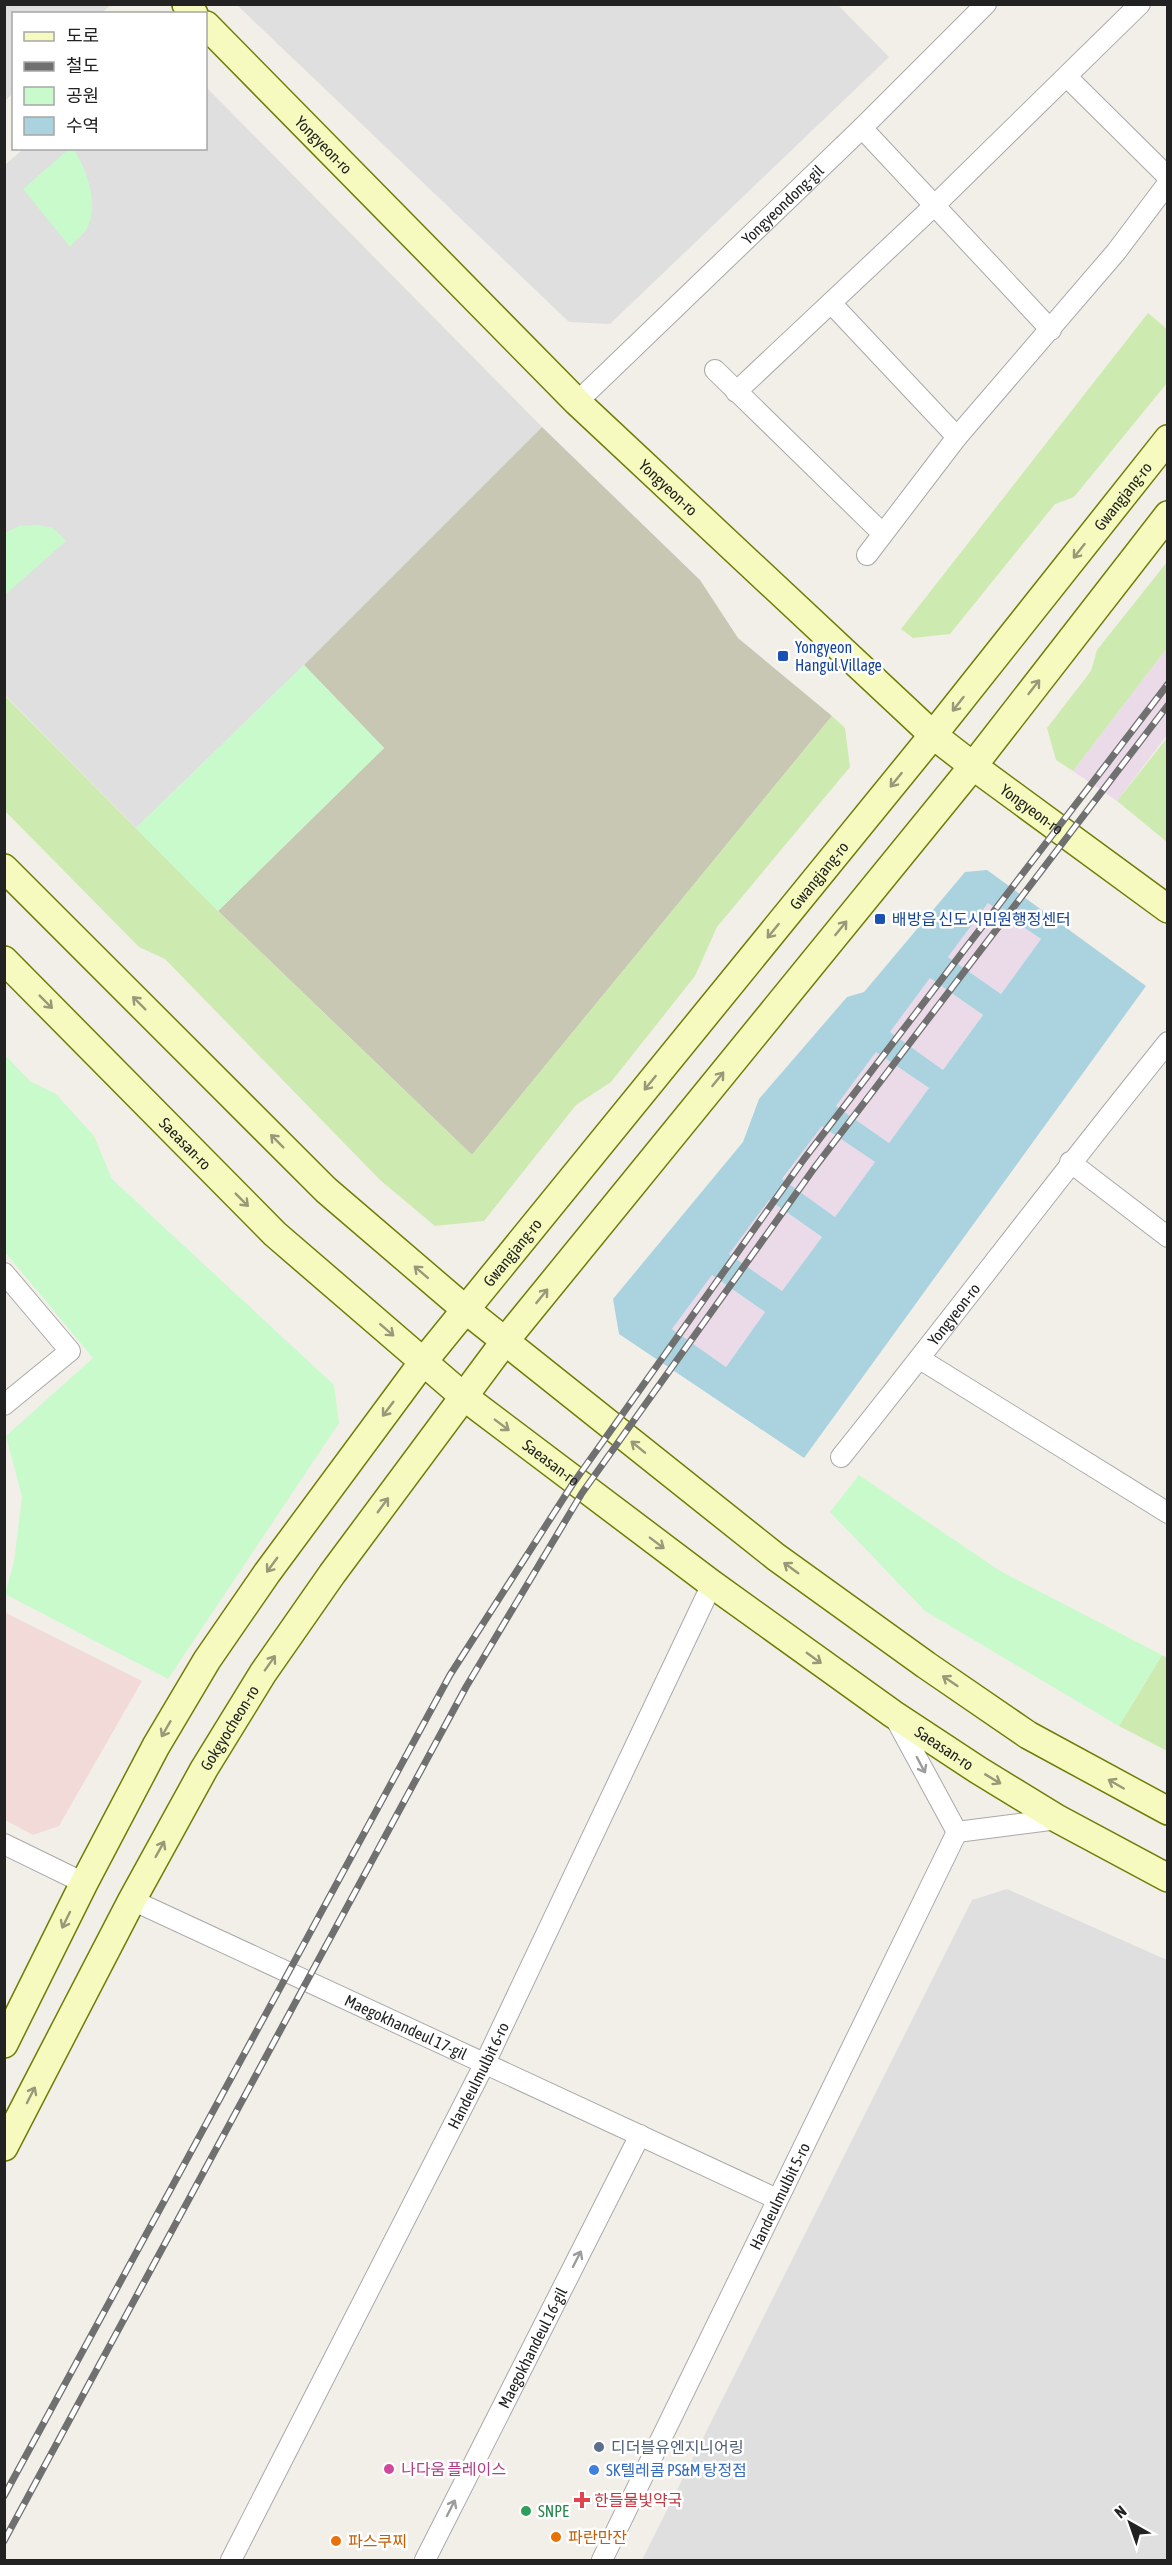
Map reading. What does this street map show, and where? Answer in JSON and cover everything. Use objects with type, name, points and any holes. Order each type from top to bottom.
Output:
[{"type":"main road","name":"Yongyeon-ro","points":[[207,26],[577,402],[933,735],[1167,909]]},
{"type":"main road","name":"Gwangjang-ro","points":[[465,1310],[933,735],[1167,439]]},
{"type":"main road","points":[[505,1341],[973,766],[1167,515]]},
{"type":"main road","points":[[4,867],[326,1190],[465,1310],[776,1557],[926,1665],[1028,1734],[1167,1811]]},
{"type":"main road","name":"Saeasan-ro","points":[[4,960],[275,1234],[463,1396],[712,1584],[893,1714],[1058,1819],[1167,1878]]},
{"type":"main road","points":[[4,2044],[84,1882],[156,1746],[207,1660],[267,1573],[423,1362],[465,1310]]},
{"type":"main road","name":"Gokgyocheon-ro","points":[[4,2147],[132,1900],[204,1769],[263,1673],[505,1341]]},
{"type":"street","name":"Yongyeondong-gil","points":[[577,402],[862,128],[986,4]]},
{"type":"street","points":[[736,392],[936,204],[1140,4]]},
{"type":"street","points":[[1067,77],[1167,177]]},
{"type":"street","points":[[862,128],[936,204],[1051,330]]},
{"type":"street","points":[[867,555],[957,437],[1116,252],[1167,183]]},
{"type":"street","points":[[831,303],[957,437]]},
{"type":"street","points":[[715,370],[882,533]]},
{"type":"street","name":"Yongyeon-ro","points":[[1167,1042],[1070,1162],[920,1359],[1167,1513]]},
{"type":"street","points":[[1070,1162],[1167,1237]]},
{"type":"street","points":[[4,1273],[70,1352],[4,1406]]},
{"type":"street","points":[[841,1457],[920,1359]]},
{"type":"street","name":"Handeulmulbit 6-ro","points":[[231,2560],[484,2063],[712,1584]]},
{"type":"street","points":[[893,1714],[957,1832],[1058,1819]]},
{"type":"street","name":"Handeulmulbit 5-ro","points":[[602,2560],[957,1832]]},
{"type":"street","points":[[4,1844],[84,1882]]},
{"type":"street","name":"Maegokhandeul 17-gil","points":[[132,1900],[777,2199]]},
{"type":"street","name":"Maegokhandeul 16-gil","points":[[425,2560],[640,2135]]},
{"type":"shaded area","points":[[5,4],[111,4],[102,12],[12,12],[12,94],[5,101]]},
{"type":"shaded area","points":[[237,5],[838,5],[889,57],[610,324],[569,322]]},
{"type":"shaded area","points":[[207,88],[542,427],[304,665],[136,828],[5,695],[5,165],[22,150],[207,150]]},
{"type":"shaded area","points":[[542,427],[700,580],[738,638],[832,716],[472,1155],[218,911],[384,748],[304,665]]},
{"type":"shaded area","points":[[1167,648],[1167,735],[1117,801],[1073,771]]},
{"type":"shaded area","points":[[988,902],[1041,939],[1001,994],[948,957]]},
{"type":"shaded area","points":[[930,978],[983,1015],[943,1070],[890,1032]]},
{"type":"shaded area","points":[[876,1052],[929,1088],[889,1143],[836,1106]]},
{"type":"shaded area","points":[[822,1125],[875,1162],[835,1217],[782,1180]]},
{"type":"shaded area","points":[[768,1200],[822,1237],[782,1291],[729,1254]]},
{"type":"shaded area","points":[[712,1275],[765,1312],[726,1367],[672,1329]]},
{"type":"shaded area","points":[[4,1612],[142,1681],[59,1826],[33,1835],[5,1820]]},
{"type":"shaded area","points":[[1007,1889],[1167,1960],[1167,2560],[642,2560],[972,1900]]},
{"type":"green space","points":[[68,150],[74,150],[87,177],[92,200],[90,221],[86,230],[70,247],[23,189]]},
{"type":"green space","points":[[1148,313],[1167,329],[1167,383],[1074,497],[1055,504],[950,634],[913,638],[901,629]]},
{"type":"green space","points":[[38,525],[53,528],[66,541],[5,595],[5,533],[19,526]]},
{"type":"green space","points":[[1167,562],[1167,648],[1073,771],[1056,760],[1047,728],[1091,671],[1097,650]]},
{"type":"green space","points":[[304,665],[384,748],[218,911],[136,828]]},
{"type":"green space","points":[[4,695],[218,911],[472,1155],[832,716],[845,728],[850,767],[717,927],[695,976],[611,1082],[576,1105],[484,1221],[435,1226],[380,1180],[165,959],[139,947],[5,811]]},
{"type":"green space","points":[[1167,738],[1167,842],[1117,801]]},
{"type":"green space","points":[[4,1054],[30,1081],[56,1094],[94,1136],[112,1179],[334,1385],[339,1423],[168,1679],[5,1594],[14,1562],[22,1497],[6,1436],[93,1358],[5,1252]]},
{"type":"green space","points":[[859,1475],[1000,1571],[1162,1655],[1119,1726],[925,1611],[830,1512]]},
{"type":"green space","points":[[1162,1655],[1167,1658],[1167,1751],[1119,1726]]},
{"type":"water","points":[[987,870],[1146,986],[804,1458],[619,1334],[613,1299],[743,1142],[759,1099],[847,997],[864,992],[965,872]],"holes":[[[988,903],[1041,939],[1001,994],[948,957]],[[930,978],[983,1015],[943,1070],[890,1032]],[[876,1052],[929,1088],[889,1143],[836,1106]],[[822,1126],[875,1162],[835,1217],[782,1179]],[[769,1200],[822,1237],[782,1291],[729,1254]],[[712,1275],[765,1312],[726,1367],[672,1329]]]},
{"type":"railway","points":[[4,2496],[450,1675],[572,1485],[804,1159],[1168,684]]},
{"type":"railway","points":[[4,2541],[466,1687],[582,1493],[815,1167],[1168,705]]},
{"type":"place","name":"Yongyeon Hangul Village","points":[[783,656]]},
{"type":"place","name":"배방읍 신도시민원행정센터","points":[[880,919]]},
{"type":"place","name":"디더블유엔지니어링","points":[[599,2447]]},
{"type":"place","name":"나다움 플레이스","points":[[389,2469]]},
{"type":"place","name":"SK텔레콤 PS&M 탕정점","points":[[594,2470]]},
{"type":"place","name":"한들물빛약국","points":[[582,2500]]},
{"type":"place","name":"SNPE","points":[[526,2511]]},
{"type":"place","name":"파란만잔","points":[[556,2537]]},
{"type":"place","name":"파스쿠찌","points":[[336,2541]]}]
